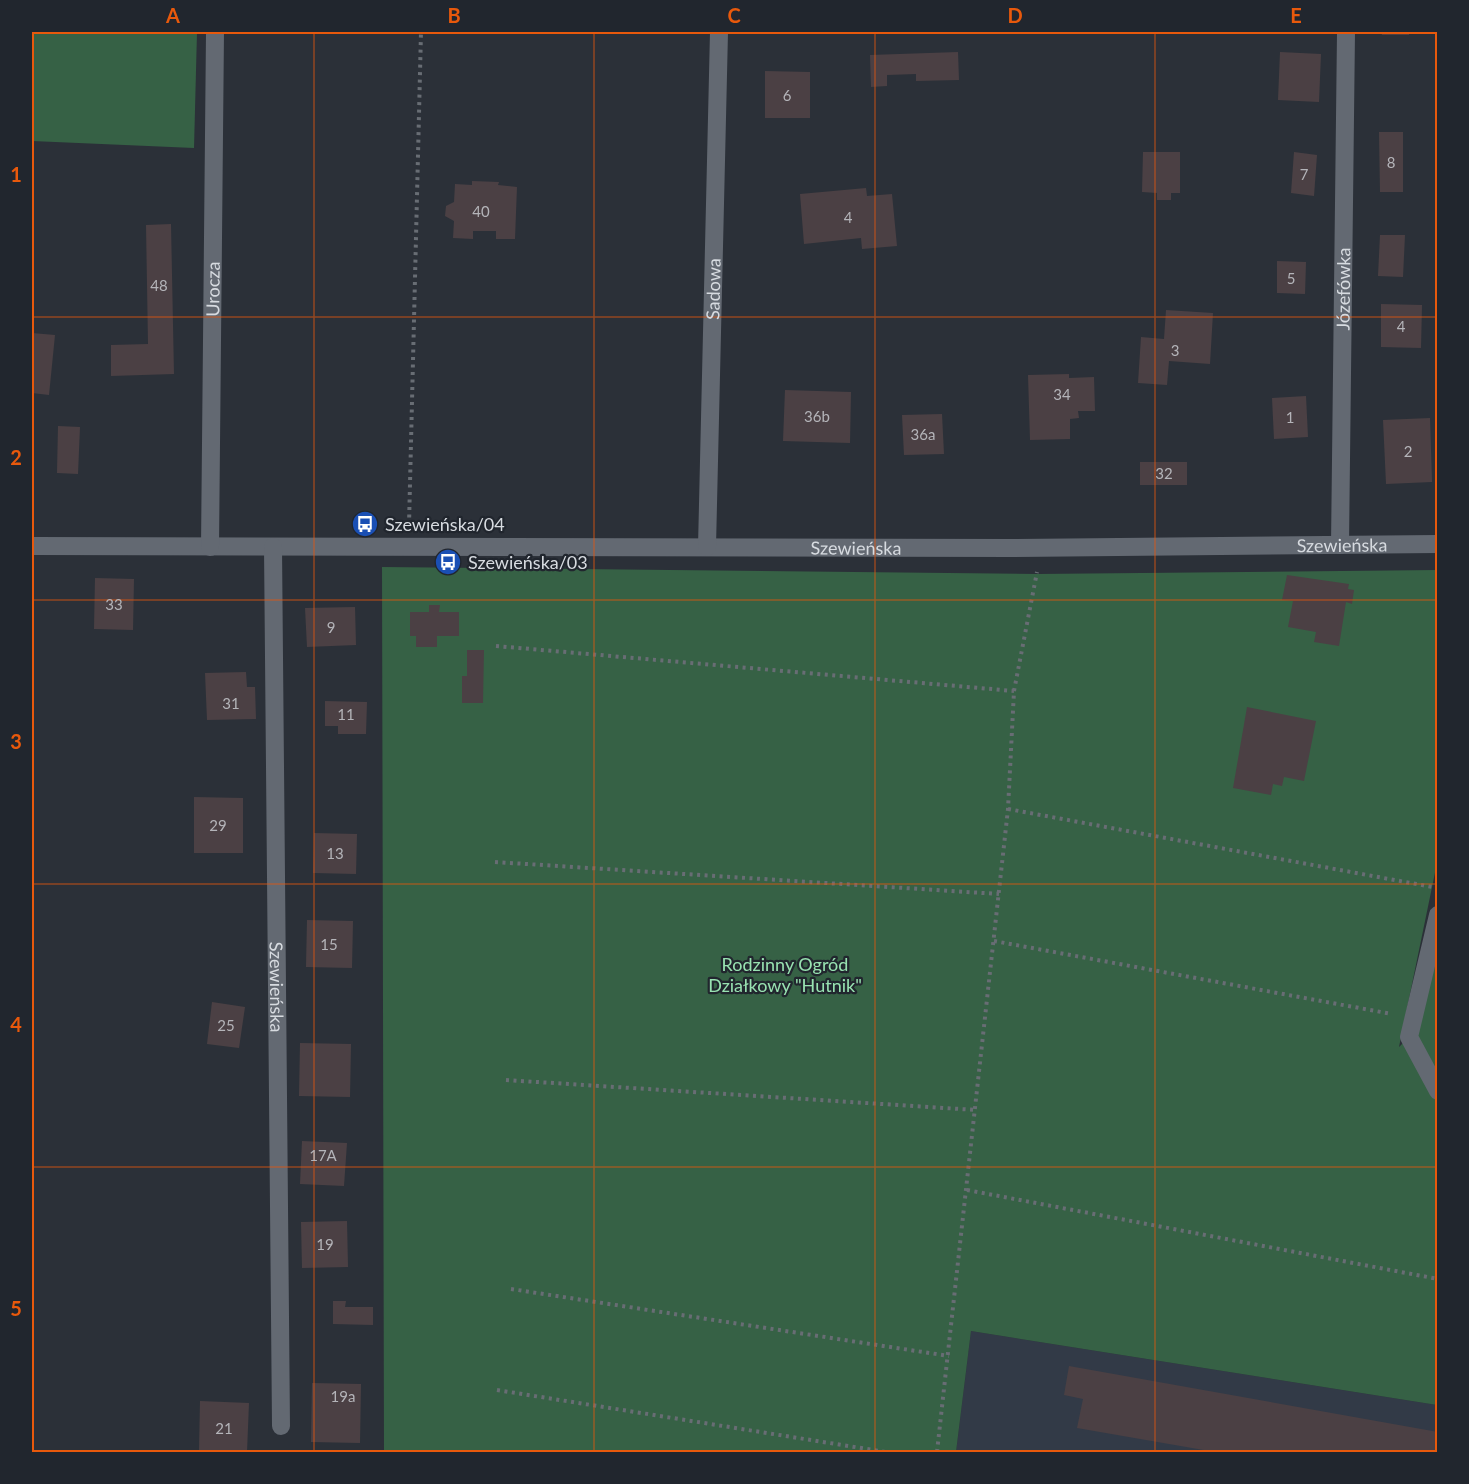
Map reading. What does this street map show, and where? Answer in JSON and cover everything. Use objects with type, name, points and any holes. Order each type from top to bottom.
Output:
[{"type":"street","name":"Urocza","points":[[210,547],[215,32]]},
{"type":"street","name":"Sadowa","points":[[707,548],[719,32]]},
{"type":"street","name":"Józefówka","points":[[1340,545],[1346,32]]},
{"type":"street","name":"Szewieńska","points":[[32,546],[1028,548],[1437,544]]},
{"type":"street","name":"Szewieńska","points":[[273,547],[281,1426]]},
{"type":"street","points":[[1437,915],[1409,1037],[1437,1091]]},
{"type":"path","points":[[410,547],[421,32]]},
{"type":"path","points":[[936,1452],[949,1356],[1008,809],[1014,691],[1037,574],[1028,548]]},
{"type":"path","points":[[496,646],[1014,691]]},
{"type":"path","points":[[1008,809],[1437,888]]},
{"type":"path","points":[[495,862],[999,894]]},
{"type":"path","points":[[994,941],[1414,1016]]},
{"type":"path","points":[[506,1080],[976,1110]]},
{"type":"path","points":[[967,1190],[1437,1279]]},
{"type":"path","points":[[511,1288],[949,1356]]},
{"type":"path","points":[[497,1390],[886,1452]]},
{"type":"shaded area","points":[[971,1331],[1437,1405],[1437,1452],[956,1452]]},
{"type":"green space","points":[[32,32],[197,32],[194,148],[32,141]]},
{"type":"green space","name":"Rodzinny Ogród Działkowy \"Hutnik\"","points":[[382,567],[1037,574],[1437,570],[1437,863],[1399,1047],[1409,1037],[1437,915],[1437,1405],[971,1331],[956,1452],[384,1452]]},
{"type":"building","points":[[1381,32],[1409,32],[1409,35],[1382,35]]},
{"type":"building","points":[[958,52],[959,80],[916,81],[916,74],[887,75],[887,86],[871,87],[870,55]]},
{"type":"building","points":[[1280,52],[1321,54],[1319,102],[1278,100]]},
{"type":"building","points":[[765,71],[810,72],[810,118],[765,118]]},
{"type":"building","points":[[1379,132],[1403,132],[1403,192],[1380,192]]},
{"type":"building","points":[[1143,152],[1180,152],[1180,193],[1171,193],[1171,200],[1157,200],[1157,193],[1142,192]]},
{"type":"building","points":[[1294,152],[1317,155],[1314,196],[1291,193]]},
{"type":"building","points":[[472,181],[499,182],[498,185],[517,187],[515,239],[496,239],[496,231],[473,231],[473,239],[453,238],[454,221],[445,216],[446,206],[454,202],[455,184],[472,185]]},
{"type":"building","points":[[866,188],[867,196],[892,194],[897,246],[862,249],[861,238],[804,244],[800,194]]},
{"type":"building","points":[[171,224],[174,374],[111,376],[111,345],[148,344],[146,225]]},
{"type":"building","points":[[1380,235],[1405,235],[1403,277],[1378,276]]},
{"type":"building","points":[[1277,261],[1306,262],[1305,294],[1277,293]]},
{"type":"building","points":[[1381,304],[1422,305],[1421,348],[1381,347]]},
{"type":"building","points":[[1166,310],[1213,313],[1210,364],[1169,361],[1167,385],[1138,383],[1141,337],[1164,339]]},
{"type":"building","points":[[32,333],[55,335],[49,395],[32,393]]},
{"type":"building","points":[[1069,374],[1069,378],[1094,377],[1095,411],[1078,411],[1079,418],[1070,419],[1070,439],[1030,440],[1028,375]]},
{"type":"building","points":[[785,390],[851,392],[850,443],[783,441]]},
{"type":"building","points":[[1306,396],[1308,437],[1274,439],[1272,398]]},
{"type":"building","points":[[942,414],[944,454],[904,455],[902,415]]},
{"type":"building","points":[[1430,418],[1432,482],[1386,484],[1383,420]]},
{"type":"building","points":[[58,426],[80,427],[78,474],[57,473]]},
{"type":"building","points":[[1140,462],[1187,462],[1187,485],[1140,485]]},
{"type":"building","points":[[1287,575],[1349,584],[1348,589],[1354,590],[1352,604],[1346,602],[1339,646],[1314,642],[1316,632],[1288,627],[1293,601],[1282,600]]},
{"type":"building","points":[[95,578],[134,579],[133,630],[94,629]]},
{"type":"building","points":[[429,605],[440,605],[439,612],[459,612],[459,636],[437,636],[437,647],[416,647],[416,636],[410,636],[410,612],[429,612]]},
{"type":"building","points":[[355,607],[356,645],[307,647],[305,608]]},
{"type":"building","points":[[467,650],[484,650],[483,703],[462,703],[462,676],[467,676]]},
{"type":"building","points":[[246,672],[247,687],[255,687],[256,719],[207,720],[205,673]]},
{"type":"building","points":[[325,701],[367,702],[366,734],[338,734],[338,726],[325,726]]},
{"type":"building","points":[[1247,707],[1316,721],[1304,781],[1284,777],[1282,786],[1273,784],[1271,795],[1233,788]]},
{"type":"building","points":[[194,797],[243,798],[243,853],[194,853]]},
{"type":"building","points":[[314,833],[357,834],[356,874],[313,873]]},
{"type":"building","points":[[307,920],[353,921],[352,968],[306,967]]},
{"type":"building","points":[[212,1002],[245,1007],[239,1048],[207,1044]]},
{"type":"building","points":[[300,1043],[351,1044],[350,1097],[299,1096]]},
{"type":"building","points":[[302,1141],[347,1143],[344,1186],[300,1184]]},
{"type":"building","points":[[347,1221],[348,1267],[302,1268],[301,1222]]},
{"type":"building","points":[[333,1301],[346,1301],[345,1307],[373,1307],[373,1325],[333,1324]]},
{"type":"building","points":[[1069,1366],[1438,1432],[1438,1452],[1215,1452],[1077,1428],[1083,1399],[1064,1395]]},
{"type":"building","points":[[312,1383],[361,1384],[360,1443],[311,1442]]},
{"type":"building","points":[[200,1401],[249,1403],[247,1452],[199,1452]]},
{"type":"place","name":"Szewieńska/04","points":[[365,524]]},
{"type":"place","name":"Szewieńska/03","points":[[448,562]]}]
